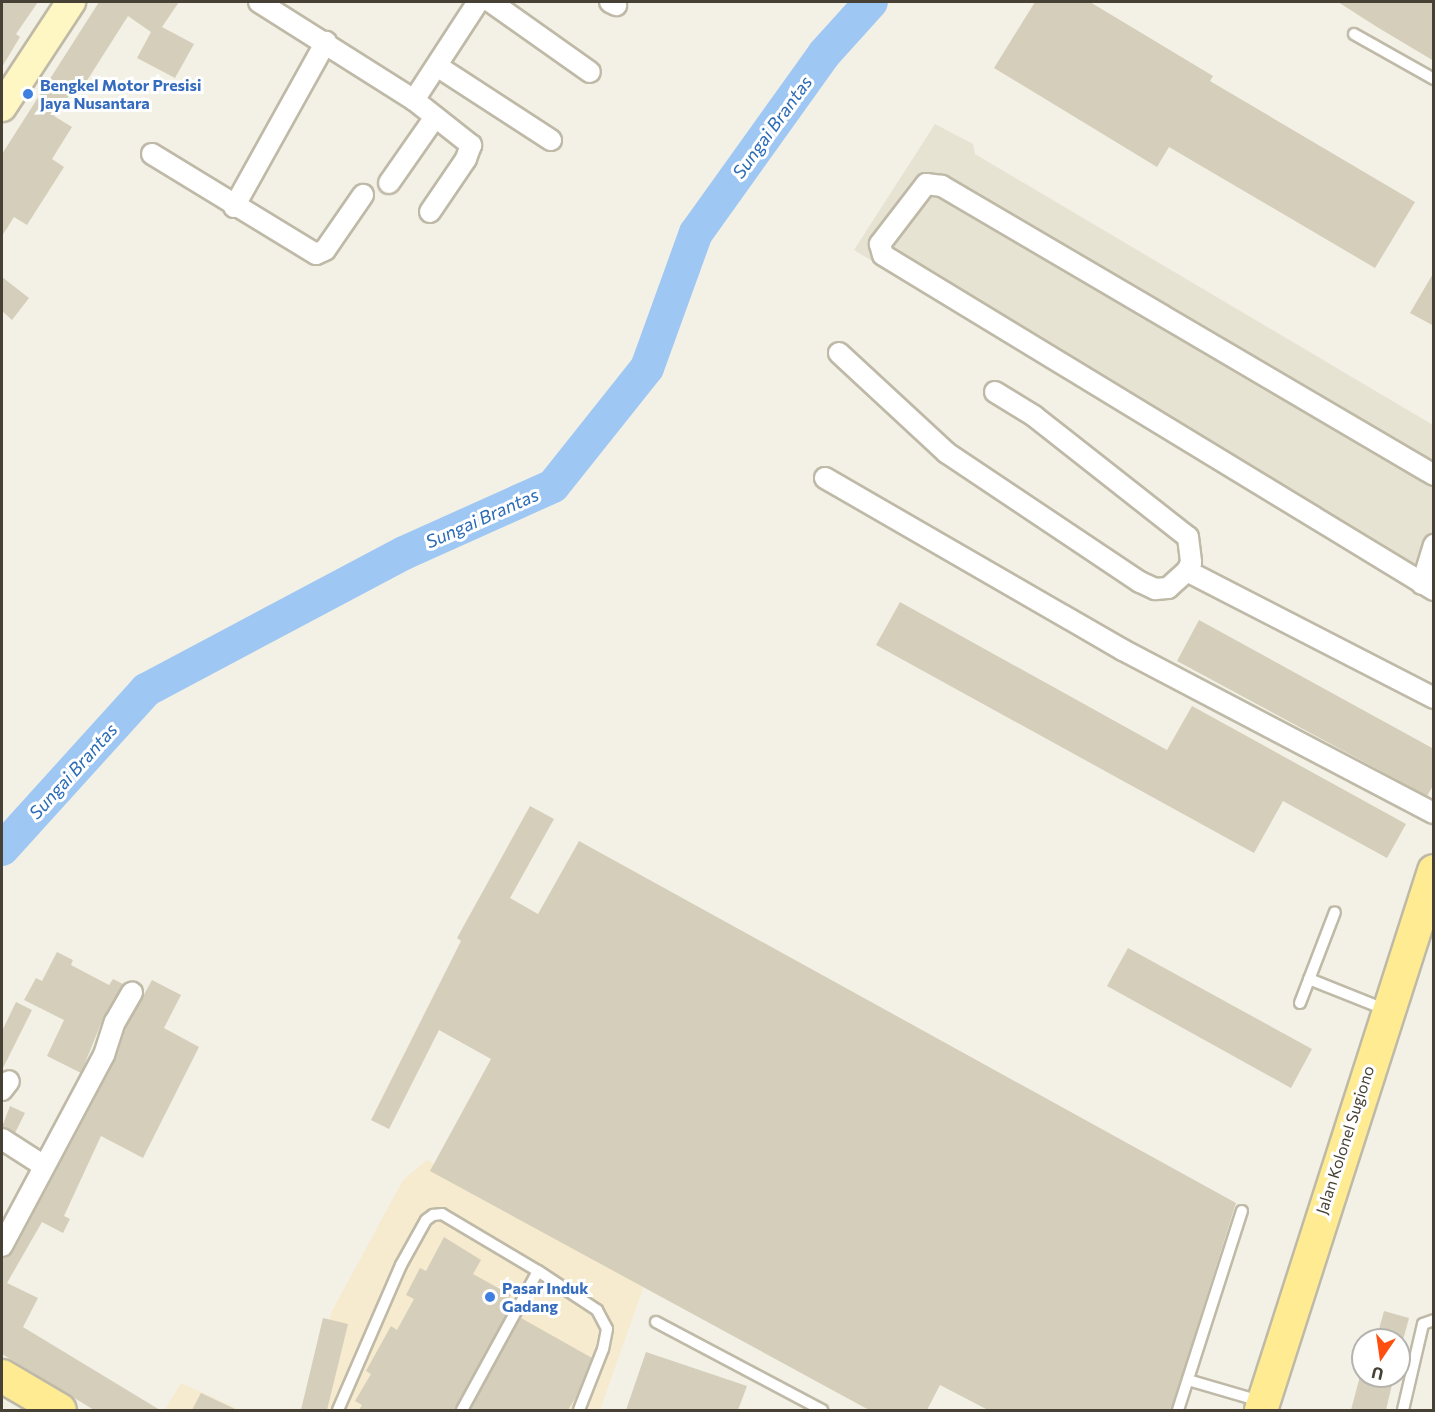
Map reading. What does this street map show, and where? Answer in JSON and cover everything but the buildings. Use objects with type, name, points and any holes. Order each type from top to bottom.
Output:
[{"type":"main road","points":[[2,107],[72,2]]},
{"type":"main road","name":"Jalan Kolonel Sugiono","points":[[1262,1406],[1387,1010],[1434,871]]},
{"type":"main road","points":[[4,1382],[60,1410]]},
{"type":"street","points":[[259,2],[326,42],[414,100],[466,140],[471,151],[430,212]]},
{"type":"street","points":[[414,100],[478,2]]},
{"type":"street","points":[[491,2],[590,72]]},
{"type":"street","points":[[234,207],[326,42]]},
{"type":"street","points":[[437,66],[551,140]]},
{"type":"street","points":[[389,183],[435,117]]},
{"type":"street","points":[[152,154],[234,207],[319,254],[363,195]]},
{"type":"street","points":[[1434,475],[942,186],[926,184],[880,244],[883,255],[1429,580],[1434,545]]},
{"type":"street","points":[[839,353],[946,453],[1140,582],[1155,589],[1168,588],[1187,571],[1191,563],[1188,537],[1034,416],[995,392]]},
{"type":"street","points":[[825,478],[1123,650],[1434,813]]},
{"type":"street","points":[[1187,571],[1434,698]]},
{"type":"street","points":[[2,1246],[104,1055],[115,1022],[132,992]]},
{"type":"street","points":[[2,1139],[44,1166]]},
{"type":"lane","points":[[1354,34],[1434,79]]},
{"type":"lane","points":[[1300,1003],[1335,912]]},
{"type":"lane","points":[[1309,979],[1387,1010]]},
{"type":"lane","points":[[1178,1410],[1242,1211]]},
{"type":"lane","points":[[338,1410],[401,1265],[426,1220],[433,1215],[442,1214],[538,1271],[597,1310],[607,1329],[579,1410]]},
{"type":"lane","points":[[462,1410],[538,1271]]},
{"type":"lane","points":[[1403,1410],[1423,1324],[1434,1320]]},
{"type":"lane","points":[[656,1322],[822,1410]]},
{"type":"lane","points":[[1188,1380],[1262,1406]]},
{"type":"shaded area","points":[[935,124],[973,144],[975,154],[1433,425],[1433,598],[854,250]]},
{"type":"shaded area","name":"Pasar Induk Gadang","points":[[427,1160],[645,1283],[600,1410],[300,1410],[332,1311],[403,1180]]},
{"type":"shaded area","points":[[181,1383],[241,1410],[165,1410]]},
{"type":"waterway","name":"Sungai Brantas","points":[[2,849],[146,690],[404,553],[553,486],[647,368],[696,233],[824,54],[871,2]]},
{"type":"place","name":"Bengkel Motor Presisi Jaya Nusantara","points":[[28,94]]},
{"type":"place","name":"Pasar Induk Gadang","points":[[490,1297]]}]
